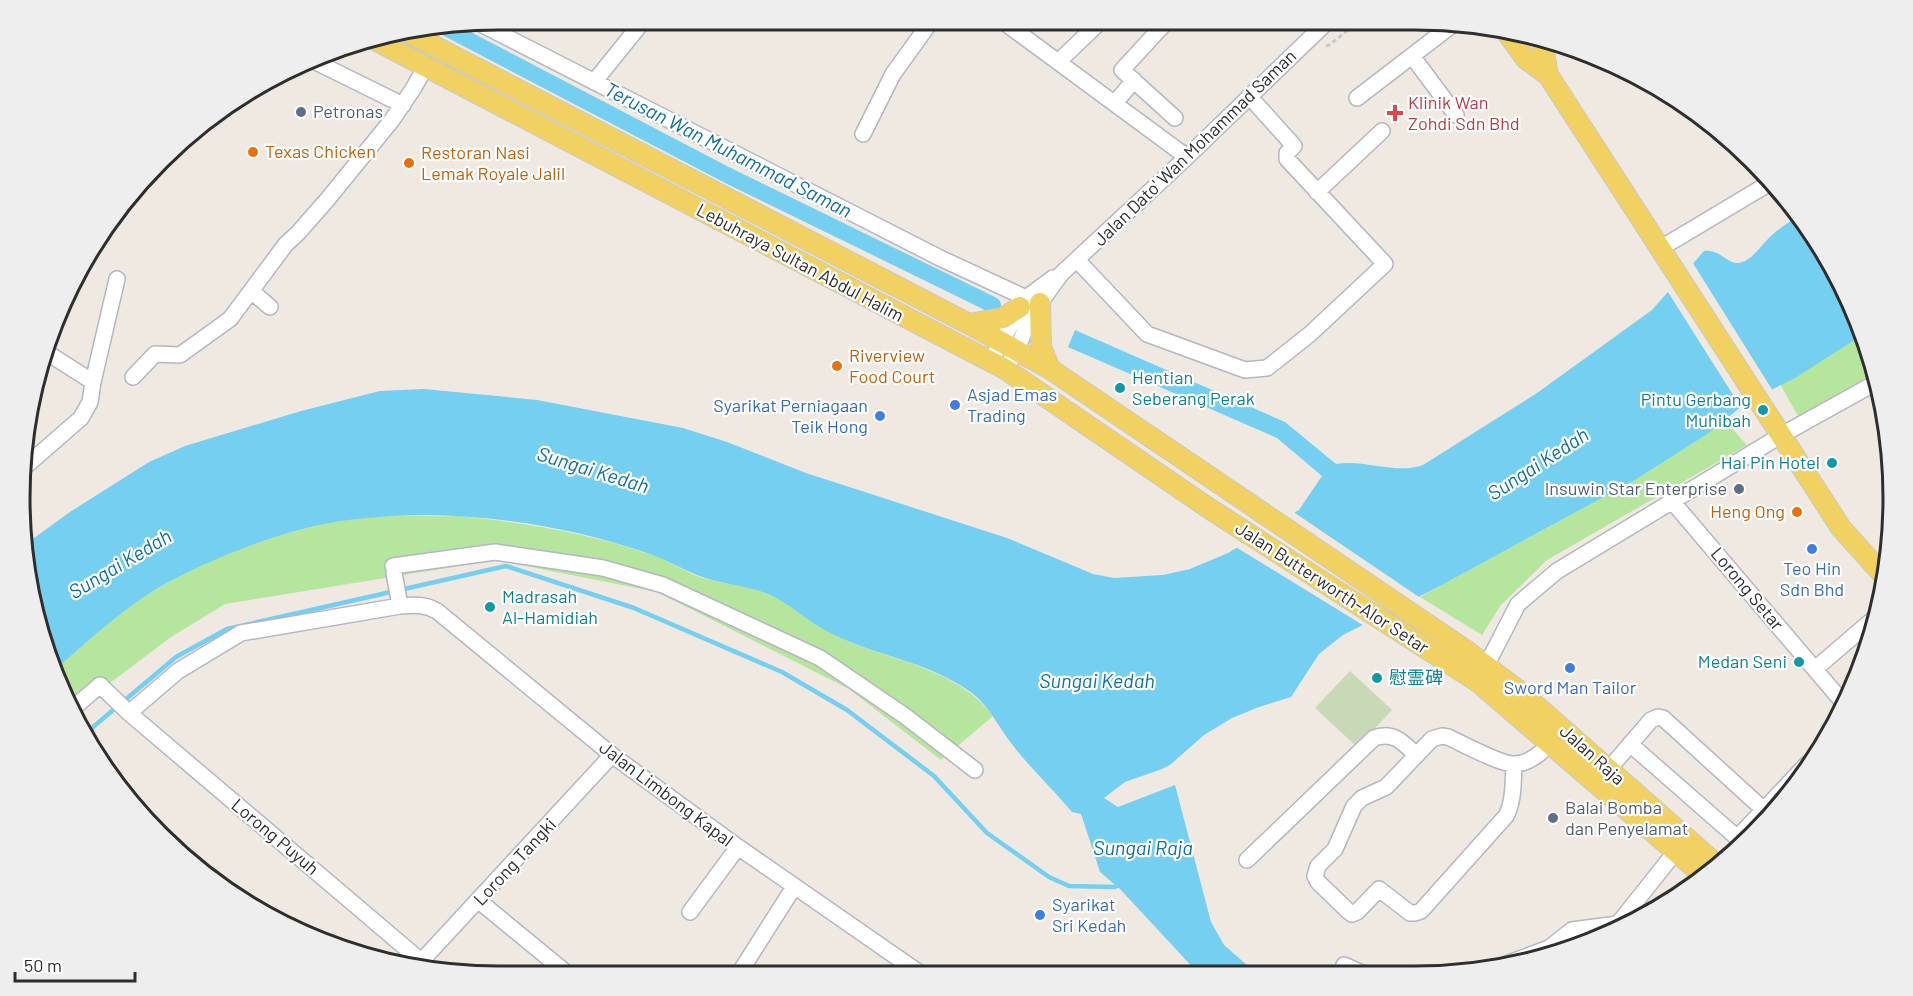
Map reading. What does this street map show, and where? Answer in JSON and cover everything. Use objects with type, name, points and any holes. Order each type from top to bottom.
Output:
[{"type":"main road","name":"Lebuhraya Sultan Abdul Halim","points":[[417,37],[1009,346],[1050,369],[1225,487]]},
{"type":"main road","points":[[1513,41],[1526,59],[1548,75],[1841,528],[1877,569]]},
{"type":"main road","name":"Lebuhraya Sultan Abdul Halim","points":[[384,44],[997,366],[1210,509]]},
{"type":"main road","points":[[1543,48],[1548,75]]},
{"type":"main road","points":[[969,324],[1003,318],[1029,303],[1041,347],[1050,369]]},
{"type":"main road","name":"Jalan Butterworth-Alor Setar","points":[[1225,487],[1464,649]]},
{"type":"main road","name":"Jalan Butterworth-Alor Setar","points":[[1210,509],[1453,666]]},
{"type":"main road","name":"Jalan Raja","points":[[1464,649],[1482,674],[1549,745],[1698,871]]},
{"type":"main road","name":"Jalan Raja","points":[[1453,666],[1482,674],[1523,694],[1711,860]]},
{"type":"street","points":[[493,30],[1029,303]]},
{"type":"street","points":[[594,82],[636,30]]},
{"type":"street","points":[[863,134],[893,74],[925,30]]},
{"type":"street","points":[[1015,30],[1187,157]]},
{"type":"street","points":[[1058,62],[1092,30]]},
{"type":"street","points":[[1159,30],[1122,70],[1175,118]]},
{"type":"street","name":"Jalan Dato' Wan Mohammad Saman","points":[[997,366],[1009,346],[1027,325],[1029,303],[1187,157],[1318,30]]},
{"type":"street","points":[[1357,98],[1445,31]]},
{"type":"street","points":[[1412,56],[1456,115]]},
{"type":"street","points":[[322,65],[403,105]]},
{"type":"street","points":[[133,376],[155,354],[180,355],[230,319],[286,244],[327,200],[403,105],[426,66]]},
{"type":"street","points":[[1115,103],[1134,80]]},
{"type":"street","points":[[1077,260],[1147,334],[1245,370],[1267,368],[1310,334],[1384,264],[1287,159],[1287,153],[1294,146],[1249,96]]},
{"type":"street","points":[[1317,192],[1382,131]]},
{"type":"street","points":[[1665,255],[1765,187]]},
{"type":"street","points":[[32,461],[81,418],[90,402],[117,279]]},
{"type":"street","points":[[251,291],[270,307]]},
{"type":"street","points":[[52,356],[93,382]]},
{"type":"street","points":[[1482,674],[1518,604],[1557,571],[1671,500],[1775,429],[1869,386]]},
{"type":"street","name":"Lorong Setar","points":[[1671,500],[1838,697]]},
{"type":"street","points":[[399,600],[394,570],[495,552],[603,568],[663,585],[820,658],[905,716],[975,770]]},
{"type":"street","name":"Jalan Limbong Kapal","points":[[126,710],[178,671],[241,633],[400,606],[429,607],[437,611],[612,755],[904,966]]},
{"type":"street","points":[[1815,669],[1865,626]]},
{"type":"street","name":"Lorong Puyuh","points":[[78,706],[106,689],[126,710],[411,958]]},
{"type":"street","points":[[1595,785],[1651,720],[1658,717],[1663,718],[1764,810],[1768,806]]},
{"type":"street","points":[[1514,764],[1511,799],[1506,816],[1421,910],[1410,913],[1379,889],[1353,914],[1317,882],[1318,866],[1335,849],[1354,806],[1362,798],[1386,787],[1432,740],[1442,736],[1514,764],[1528,760],[1549,745],[1563,729]]},
{"type":"street","points":[[1247,860],[1374,738],[1386,735],[1399,738],[1416,755]]},
{"type":"street","points":[[1630,744],[1737,838]]},
{"type":"street","name":"Lorong Tangki","points":[[422,960],[612,755]]},
{"type":"street","points":[[690,912],[738,847]]},
{"type":"street","points":[[1623,917],[1676,851]]},
{"type":"street","points":[[744,966],[794,887]]},
{"type":"street","points":[[479,901],[558,966]]},
{"type":"street","points":[[1553,945],[1572,930],[1604,926]]},
{"type":"street","points":[[1344,964],[1348,966]]},
{"type":"path","points":[[1321,46],[1329,45],[1348,30]]},
{"type":"green space","points":[[1855,340],[1867,377],[1798,416],[1780,384]]},
{"type":"green space","points":[[1725,421],[1747,445],[1547,560],[1501,605],[1482,635],[1420,597],[1635,480]]},
{"type":"green space","points":[[402,516],[458,516],[531,525],[579,534],[656,557],[703,578],[761,592],[788,604],[843,639],[924,668],[962,687],[993,716],[941,760],[849,689],[657,592],[496,560],[225,604],[171,637],[94,695],[78,704],[61,665],[131,606],[154,591],[233,552],[290,533],[345,520]]},
{"type":"green space","points":[[1350,671],[1392,710],[1357,747],[1315,708]]},
{"type":"water","name":"Sungai Kedah","points":[[1792,221],[1820,264],[1835,291],[1855,340],[1795,378],[1747,402],[1709,433],[1635,480],[1440,586],[1343,635],[1319,654],[1291,697],[1232,718],[1204,735],[1170,765],[1125,782],[1104,798],[1118,807],[1175,785],[1211,922],[1224,945],[1248,966],[1192,966],[1120,889],[1100,872],[1081,814],[1072,812],[1033,769],[988,710],[972,693],[955,682],[918,665],[841,638],[816,625],[770,595],[691,573],[650,554],[577,533],[539,525],[462,516],[385,516],[324,524],[275,537],[225,555],[158,588],[104,627],[61,665],[39,589],[32,539],[70,512],[149,462],[185,446],[301,411],[380,391],[424,389],[537,400],[683,428],[727,442],[806,473],[1007,538],[1093,574],[1114,578],[1163,575],[1190,569],[1228,553],[1299,510],[1322,476],[1277,438],[1068,347],[1075,330],[1285,422],[1336,464],[1358,463],[1392,468],[1413,468],[1423,465],[1537,393],[1652,310],[1704,251],[1715,252],[1735,263],[1744,262]]},
{"type":"pier","points":[[1691,260],[1773,391],[1742,409],[1666,289]]},
{"type":"pier","points":[[1292,511],[1422,599],[1366,627],[1234,546]]},
{"type":"waterway","name":"Terusan Wan Muhammad Saman","points":[[454,32],[727,175],[993,305]]},
{"type":"waterway","points":[[91,729],[176,657],[227,629],[506,566],[634,608],[782,672],[847,710],[934,776],[987,833],[1049,877],[1069,886],[1115,887],[1120,884]]},
{"type":"place","name":"Petronas","points":[[301,112]]},
{"type":"place","name":"Klinik Wan Zohdi Sdn Bhd","points":[[1395,113]]},
{"type":"place","name":"Texas Chicken","points":[[253,152]]},
{"type":"place","name":"Restoran Nasi Lemak Royale Jalil","points":[[409,163]]},
{"type":"place","name":"Riverview Food Court","points":[[837,366]]},
{"type":"place","name":"Hentian Seberang Perak","points":[[1120,388]]},
{"type":"place","name":"Asjad Emas Trading","points":[[955,405]]},
{"type":"place","name":"Pintu Gerbang Muhibah","points":[[1763,410]]},
{"type":"place","name":"Syarikat Perniagaan Teik Hong","points":[[880,416]]},
{"type":"place","name":"Hai Pin Hotel","points":[[1832,463]]},
{"type":"place","name":"Insuwin Star Enterprise","points":[[1739,489]]},
{"type":"place","name":"Heng Ong","points":[[1797,512]]},
{"type":"place","name":"Teo Hin Sdn Bhd","points":[[1812,549]]},
{"type":"place","name":"Madrasah Al-Hamidiah","points":[[490,607]]},
{"type":"place","name":"Medan Seni","points":[[1799,662]]},
{"type":"place","name":"Sword Man Tailor","points":[[1570,668]]},
{"type":"place","name":"慰霊碑","points":[[1377,678]]},
{"type":"place","name":"Balai Bomba dan Penyelamat","points":[[1553,818]]},
{"type":"place","name":"Syarikat Sri Kedah","points":[[1040,915]]},
{"type":"water label","name":"Sungai Raja","points":[[1143,848]]}]
